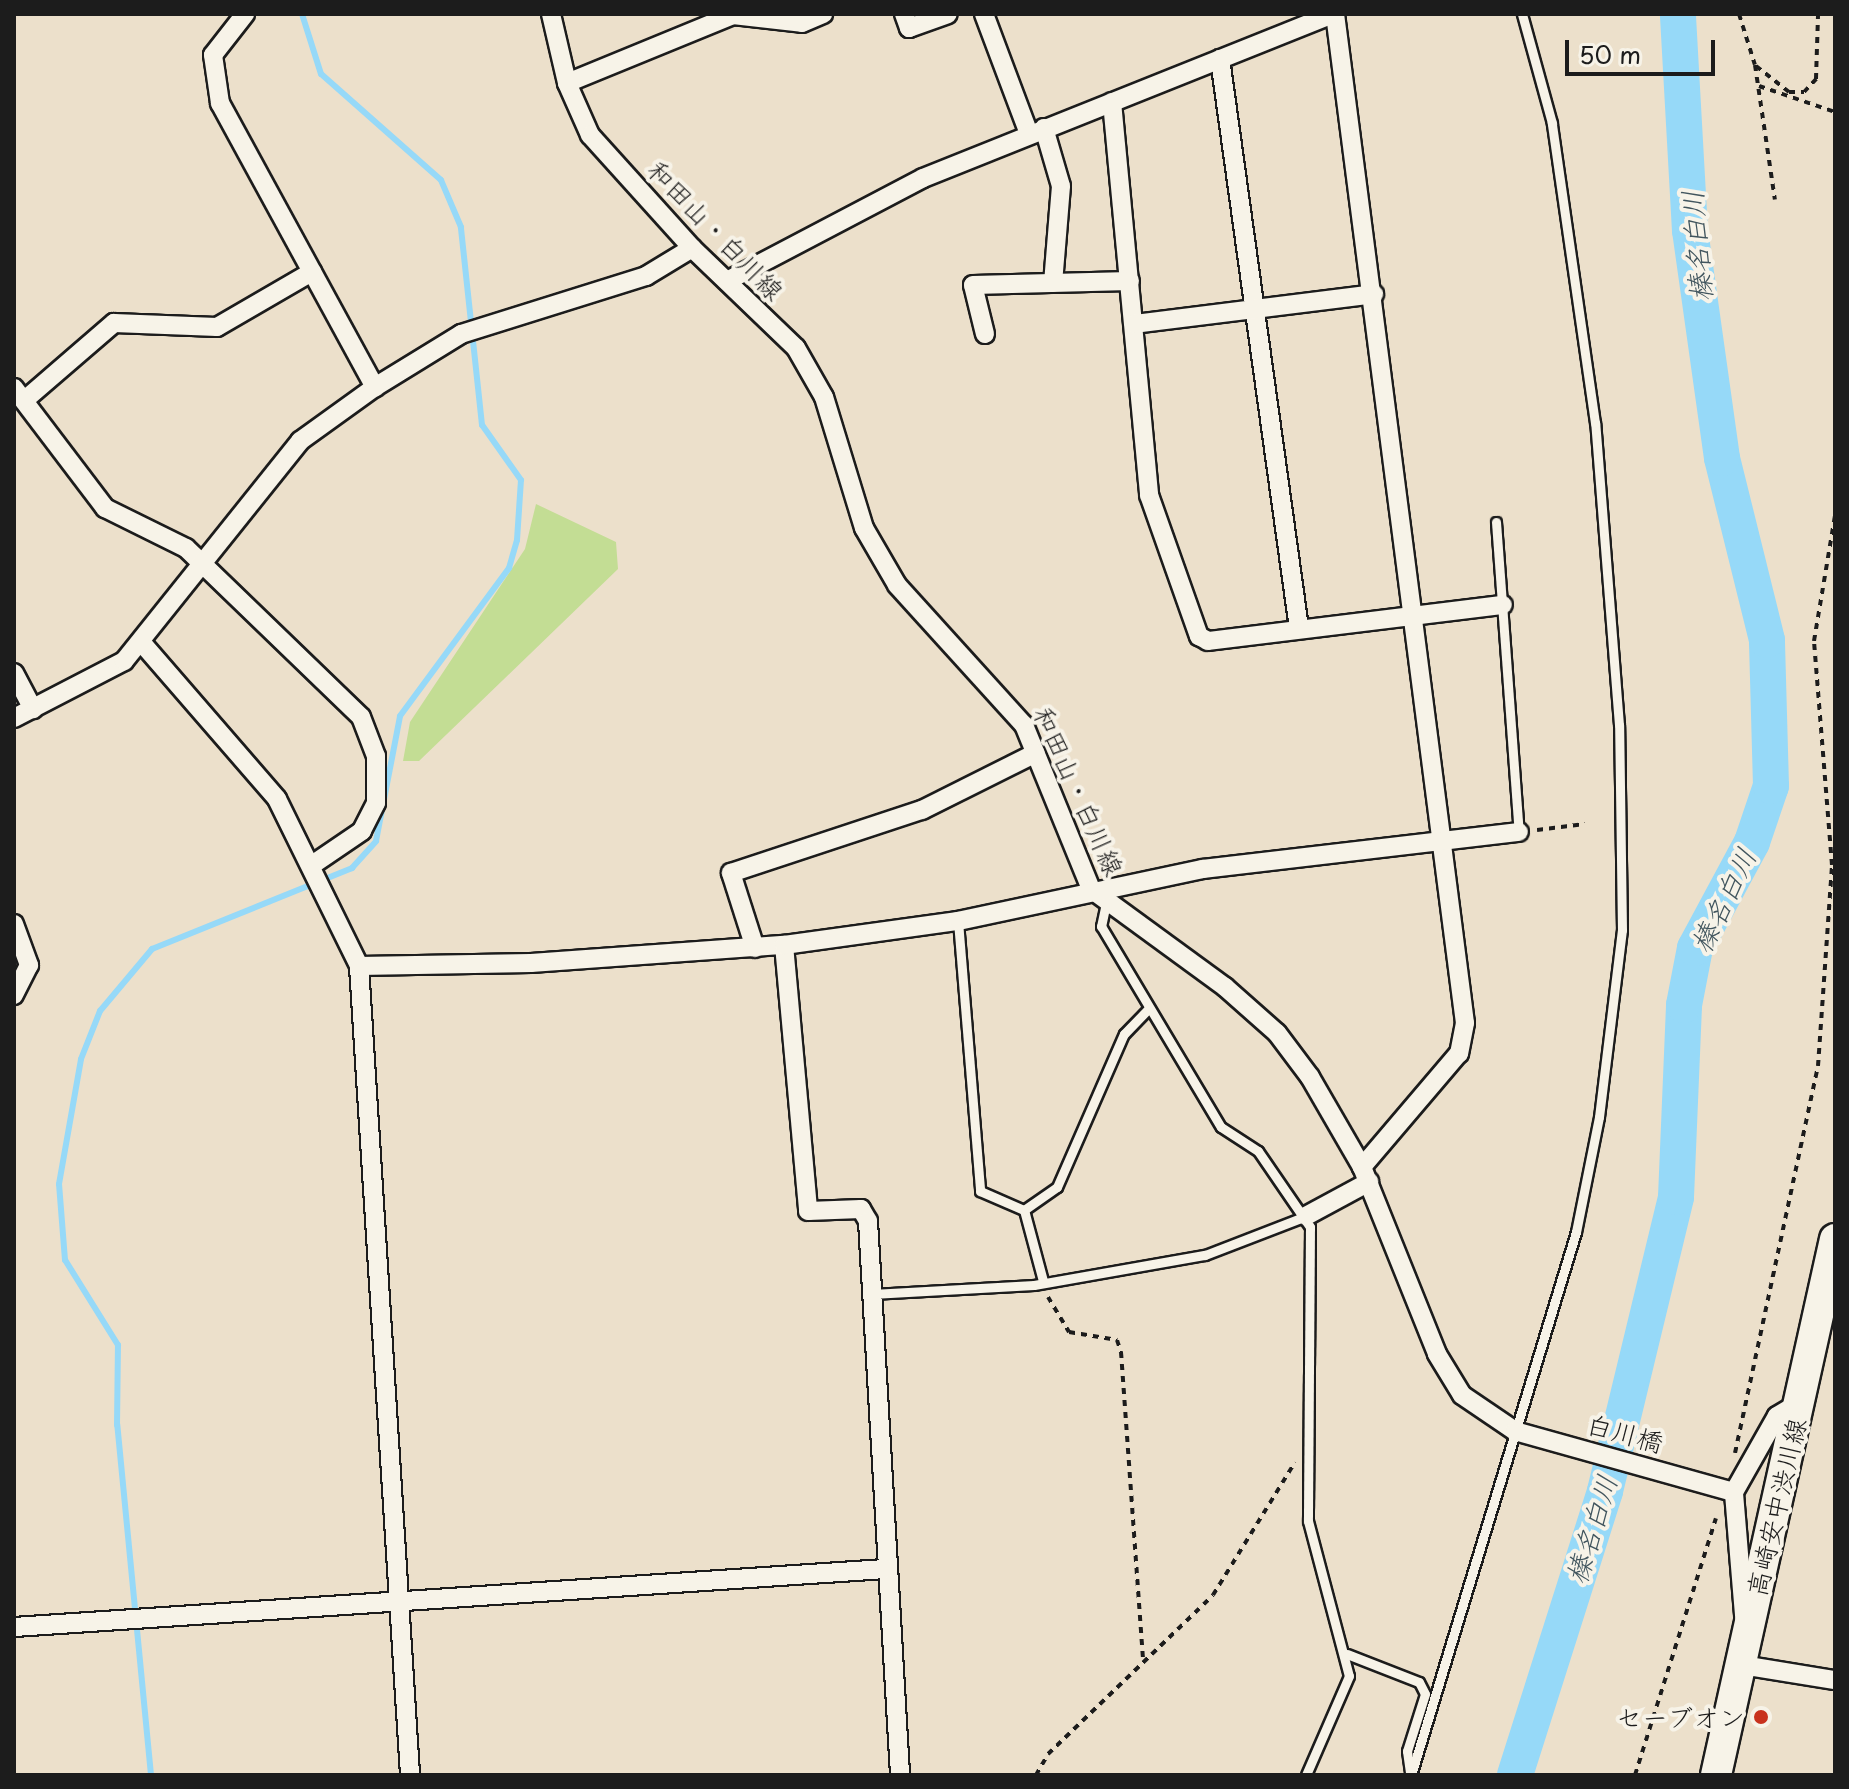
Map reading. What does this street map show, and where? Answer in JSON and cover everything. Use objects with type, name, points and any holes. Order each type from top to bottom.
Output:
[{"type":"main road","name":"高崎安中渋川線","points":[[1716,1775],[1835,1239]]},
{"type":"street","points":[[245,14],[213,55],[213,77],[232,131],[375,387]]},
{"type":"street","name":"和田山・白川線","points":[[551,14],[567,83],[590,135],[692,248],[796,348],[824,397],[864,528],[897,585],[1004,694],[1036,753],[1091,889],[1277,1033],[1366,1174],[1451,1381],[1490,1420],[1520,1431]]},
{"type":"street","points":[[567,83],[733,15],[802,23],[823,14]]},
{"type":"street","points":[[904,14],[909,28],[948,14]]},
{"type":"street","points":[[984,14],[1061,186],[1053,283]]},
{"type":"street","points":[[727,281],[923,178],[1335,14],[1416,614],[1465,1042],[1366,1174],[1306,1216]]},
{"type":"street","points":[[1220,59],[1299,628]]},
{"type":"street","points":[[1112,102],[1152,513],[1199,636],[1503,605]]},
{"type":"street","points":[[14,718],[124,661],[142,643],[300,441],[375,387],[461,334],[646,276],[692,248]]},
{"type":"street","points":[[312,272],[217,327],[114,323],[20,393],[62,460],[105,508],[205,564],[361,717],[380,783],[370,819],[348,843],[313,866]]},
{"type":"street","points":[[985,334],[973,285],[1130,281]]},
{"type":"street","points":[[1134,324],[1374,294]]},
{"type":"street","points":[[142,643],[259,776],[313,866],[359,966],[410,1775]]},
{"type":"street","points":[[14,673],[33,709]]},
{"type":"street","points":[[755,948],[731,873],[922,810],[1036,753]]},
{"type":"street","points":[[359,966],[784,945],[958,921],[1091,889],[1519,832]]},
{"type":"street","points":[[14,924],[29,965],[14,995]]},
{"type":"street","points":[[784,945],[808,1211],[861,1209],[872,1294],[900,1775]]},
{"type":"street","points":[[1747,1635],[1737,1483],[1777,1416],[1799,1403]]},
{"type":"street","name":"白川橋","points":[[1520,1431],[1712,1484],[1737,1483]]},
{"type":"street","points":[[14,1627],[886,1569]]},
{"type":"street","points":[[1742,1665],[1835,1680]]},
{"type":"lane","points":[[1411,1775],[1520,1431],[1576,1232],[1599,1117],[1625,877],[1595,423],[1552,123],[1522,14]]},
{"type":"lane","points":[[1496,522],[1519,832]]},
{"type":"lane","points":[[1106,903],[1101,926],[1221,1127],[1258,1151],[1306,1216],[1310,1535],[1347,1654],[1344,1690],[1306,1775]]},
{"type":"lane","points":[[958,921],[980,1191],[1024,1210]]},
{"type":"lane","points":[[1024,1210],[1057,1187],[1124,1034],[1148,1009]]},
{"type":"lane","points":[[1024,1210],[1043,1281]]},
{"type":"lane","points":[[872,1294],[1043,1281],[1205,1255],[1306,1216]]},
{"type":"lane","points":[[1347,1654],[1419,1682],[1425,1694],[1407,1751],[1411,1775]]},
{"type":"path","points":[[1739,14],[1755,65],[1775,200]]},
{"type":"path","points":[[1755,65],[1772,83],[1804,92],[1816,79],[1818,14]]},
{"type":"path","points":[[1759,86],[1835,112]]},
{"type":"path","points":[[1737,1483],[1735,1441],[1745,1389],[1818,1066],[1832,865],[1814,641],[1835,516]]},
{"type":"path","points":[[1519,832],[1585,824]]},
{"type":"path","points":[[1043,1281],[1069,1332],[1117,1340],[1121,1352],[1143,1661]]},
{"type":"path","points":[[1036,1775],[1143,1661],[1213,1595],[1310,1444]]},
{"type":"path","points":[[1635,1775],[1710,1529]]},
{"type":"green space","points":[[536,504],[616,542],[618,569],[419,761],[403,761],[410,722],[525,549]]},
{"type":"waterway","points":[[151,1775],[117,1425],[118,1345],[65,1260],[59,1184],[81,1059],[100,1011],[152,949],[352,868],[376,841],[400,716],[509,568],[517,540],[521,480],[482,425],[461,227],[441,180],[321,74],[302,14]]},
{"type":"waterway","name":"榛名白川","points":[[1515,1775],[1605,1491],[1676,1197],[1684,1005],[1695,948],[1752,842],[1771,786],[1767,640],[1722,458],[1690,231],[1678,14]]},
{"type":"place","name":"セーブオン","points":[[1761,1717]]}]
